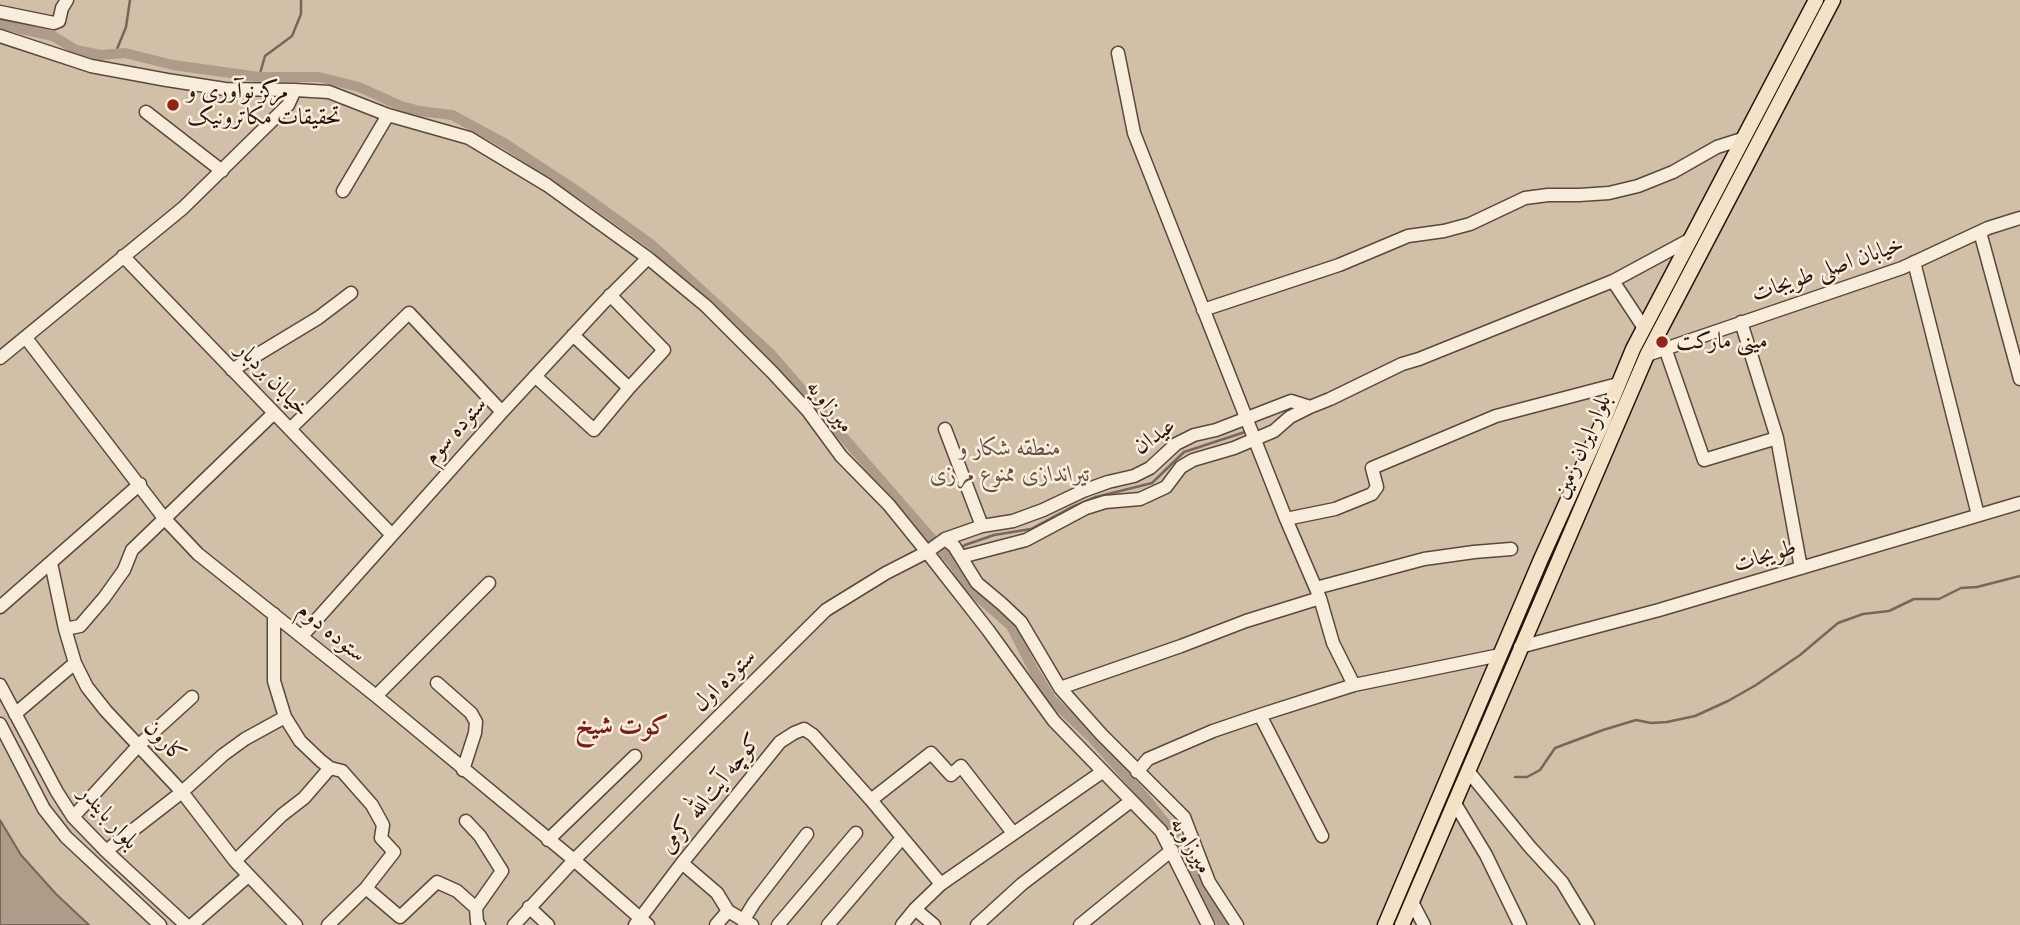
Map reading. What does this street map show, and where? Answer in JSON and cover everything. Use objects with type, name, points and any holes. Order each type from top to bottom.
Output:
[{"type":"main road","name":"بلوار ایران زمین","points":[[1385,925],[1541,559],[1644,328],[1815,0]]},
{"type":"main road","name":"بلوار ایران زمین","points":[[1402,925],[1647,355],[1833,0]]},
{"type":"street","points":[[0,12],[54,23],[59,21],[67,0]]},
{"type":"street","name":"میرزاویه","points":[[0,36],[91,66],[167,80],[225,89],[329,92],[388,115],[469,138],[548,185],[648,258],[706,306],[769,369],[808,411],[841,456],[889,505],[946,548],[988,630],[1054,721],[1092,742],[1102,772],[1161,831],[1208,925]]},
{"type":"street","points":[[1118,53],[1134,133],[1254,440],[1318,593],[1332,643],[1354,685]]},
{"type":"street","points":[[0,358],[183,208],[288,105],[295,90]]},
{"type":"street","points":[[146,112],[222,171]]},
{"type":"street","points":[[343,191],[388,115]]},
{"type":"street","points":[[1203,310],[1339,265],[1408,236],[1470,224],[1525,198],[1609,193],[1639,186],[1673,172],[1717,147],[1742,139]]},
{"type":"street","name":"خیابان اصلی طویجات","points":[[1647,355],[1914,262],[1980,232],[2020,218]]},
{"type":"street","points":[[1980,232],[2020,379]]},
{"type":"street","name":"عیدان","points":[[946,548],[1026,540],[1086,508],[1105,502],[1140,499],[1166,487],[1181,467],[1192,460],[1254,440],[1274,431],[1290,417],[1331,400],[1402,364],[1613,281],[1689,240]]},
{"type":"street","name":"خیابان بردبار","points":[[123,256],[391,534]]},
{"type":"street","name":"ستوده سوم","points":[[302,636],[502,412],[610,295],[648,258]]},
{"type":"street","points":[[1914,262],[1978,515]]},
{"type":"street","points":[[1613,281],[1644,328]]},
{"type":"street","points":[[232,370],[318,318],[351,293]]},
{"type":"street","points":[[535,376],[594,430],[664,350],[610,295]]},
{"type":"street","points":[[290,429],[409,313],[502,412]]},
{"type":"street","points":[[1741,322],[1777,438],[1801,568]]},
{"type":"street","points":[[573,335],[629,388]]},
{"type":"street","name":"ستوده دوم","points":[[26,338],[164,518],[198,554],[376,696],[574,860],[641,923]]},
{"type":"street","points":[[1665,348],[1704,460],[1777,438]]},
{"type":"street","points":[[1286,519],[1335,509],[1372,494],[1377,487],[1372,467],[1496,416],[1618,384]]},
{"type":"street","name":"عیدان","points":[[946,548],[982,526],[1013,521],[1083,491],[1135,476],[1150,468],[1176,444],[1194,435],[1216,430],[1291,401],[1310,407]]},
{"type":"street","points":[[65,629],[80,625],[124,570],[132,550],[274,412]]},
{"type":"street","points":[[945,429],[982,526]]},
{"type":"street","points":[[0,607],[140,484]]},
{"type":"street","name":"طویجات","points":[[1520,647],[1659,610],[2020,503]]},
{"type":"street","points":[[946,548],[977,583],[1021,622],[1092,742],[1137,772],[1184,817],[1209,882],[1237,925]]},
{"type":"street","name":"ستوده اول","points":[[514,925],[574,860],[826,610],[886,573],[946,548]]},
{"type":"street","points":[[1060,688],[1181,646],[1318,593],[1424,559],[1511,549]]},
{"type":"street","name":"کارون","points":[[51,563],[65,629],[75,663],[87,687],[106,712],[182,792],[248,876],[296,925]]},
{"type":"street","points":[[376,696],[489,583]]},
{"type":"street","points":[[274,614],[274,681],[285,717],[300,741],[330,768],[342,771],[372,805],[383,825],[382,838],[394,852],[366,887],[328,925]]},
{"type":"street","points":[[1137,772],[1148,760],[1213,731],[1259,715],[1354,685],[1500,655]]},
{"type":"street","points":[[15,714],[75,663]]},
{"type":"street","points":[[437,683],[471,713],[475,722],[475,733],[463,769]]},
{"type":"street","name":"بلوار بایندر","points":[[0,685],[73,817],[186,925]]},
{"type":"street","points":[[73,817],[138,746],[192,697]]},
{"type":"street","points":[[1259,715],[1322,836]]},
{"type":"street","points":[[106,851],[182,792],[223,755],[245,739],[285,717]]},
{"type":"street","name":"بلوار بایندر","points":[[0,724],[44,809],[66,837],[160,925]]},
{"type":"street","name":"کوچه آیت‌الله کرمی","points":[[641,923],[682,863],[780,742],[804,729],[813,735],[871,800],[941,884]]},
{"type":"street","points":[[871,800],[932,753],[951,775],[961,766],[1013,833]]},
{"type":"street","points":[[548,840],[635,756]]},
{"type":"street","points":[[235,861],[282,815],[304,798],[330,768]]},
{"type":"street","points":[[1468,771],[1562,882],[1588,925]]},
{"type":"street","points":[[902,925],[941,884],[1102,772]]},
{"type":"street","points":[[977,925],[1022,884],[1131,802]]},
{"type":"street","points":[[1454,802],[1486,855],[1520,925]]},
{"type":"street","points":[[466,821],[480,836],[502,871],[476,908],[476,924]]},
{"type":"street","points":[[682,863],[717,893],[728,911],[748,923],[754,902],[807,834]]},
{"type":"street","points":[[778,925],[856,834]]},
{"type":"street","points":[[828,925],[902,838]]},
{"type":"street","points":[[1080,925],[1172,850]]},
{"type":"street","points":[[192,925],[248,876]]},
{"type":"street","points":[[366,887],[400,917],[437,882],[457,891],[476,908]]},
{"type":"street","points":[[1412,902],[1424,925]]},
{"type":"street","points":[[529,907],[548,925]]},
{"type":"street","points":[[915,909],[934,925]]},
{"type":"street","points":[[716,925],[728,911]]},
{"type":"green space","name":"منطقه شکار و تیراندازی ممنوع مرزی","points":[[0,0],[2020,0],[2020,925],[0,925]]},
{"type":"shaded area","points":[[0,820],[21,855],[89,925],[0,925]]},
{"type":"waterway","points":[[115,54],[126,27],[130,0]]},
{"type":"waterway","points":[[259,77],[265,56],[292,36],[301,14],[301,0]]},
{"type":"waterway","points":[[0,24],[53,36],[76,50],[101,55],[125,53],[173,65],[259,77],[319,77],[359,87],[401,106],[452,115],[504,143],[651,244],[771,354],[953,563],[967,587],[1011,626],[1051,699],[1091,737],[1179,840],[1202,891],[1223,925]]},
{"type":"waterway","points":[[959,549],[994,535],[1031,529],[1096,497],[1152,483],[1184,452],[1245,432]]},
{"type":"waterway","points":[[1515,777],[1527,777],[1540,770],[1555,748],[1603,730],[1636,720],[1667,722],[1695,716],[1728,701],[1800,655],[1838,623],[1863,614],[1889,611],[1914,599],[1939,599],[1961,588],[1977,587],[2020,576]]},
{"type":"place","name":"مرکز نوآوری و تحقیقات مکاترونیک","points":[[173,105]]},
{"type":"place","name":"مینی مارکت","points":[[1662,342]]},
{"type":"district","name":"کوت شیخ","points":[[622,728]]}]
